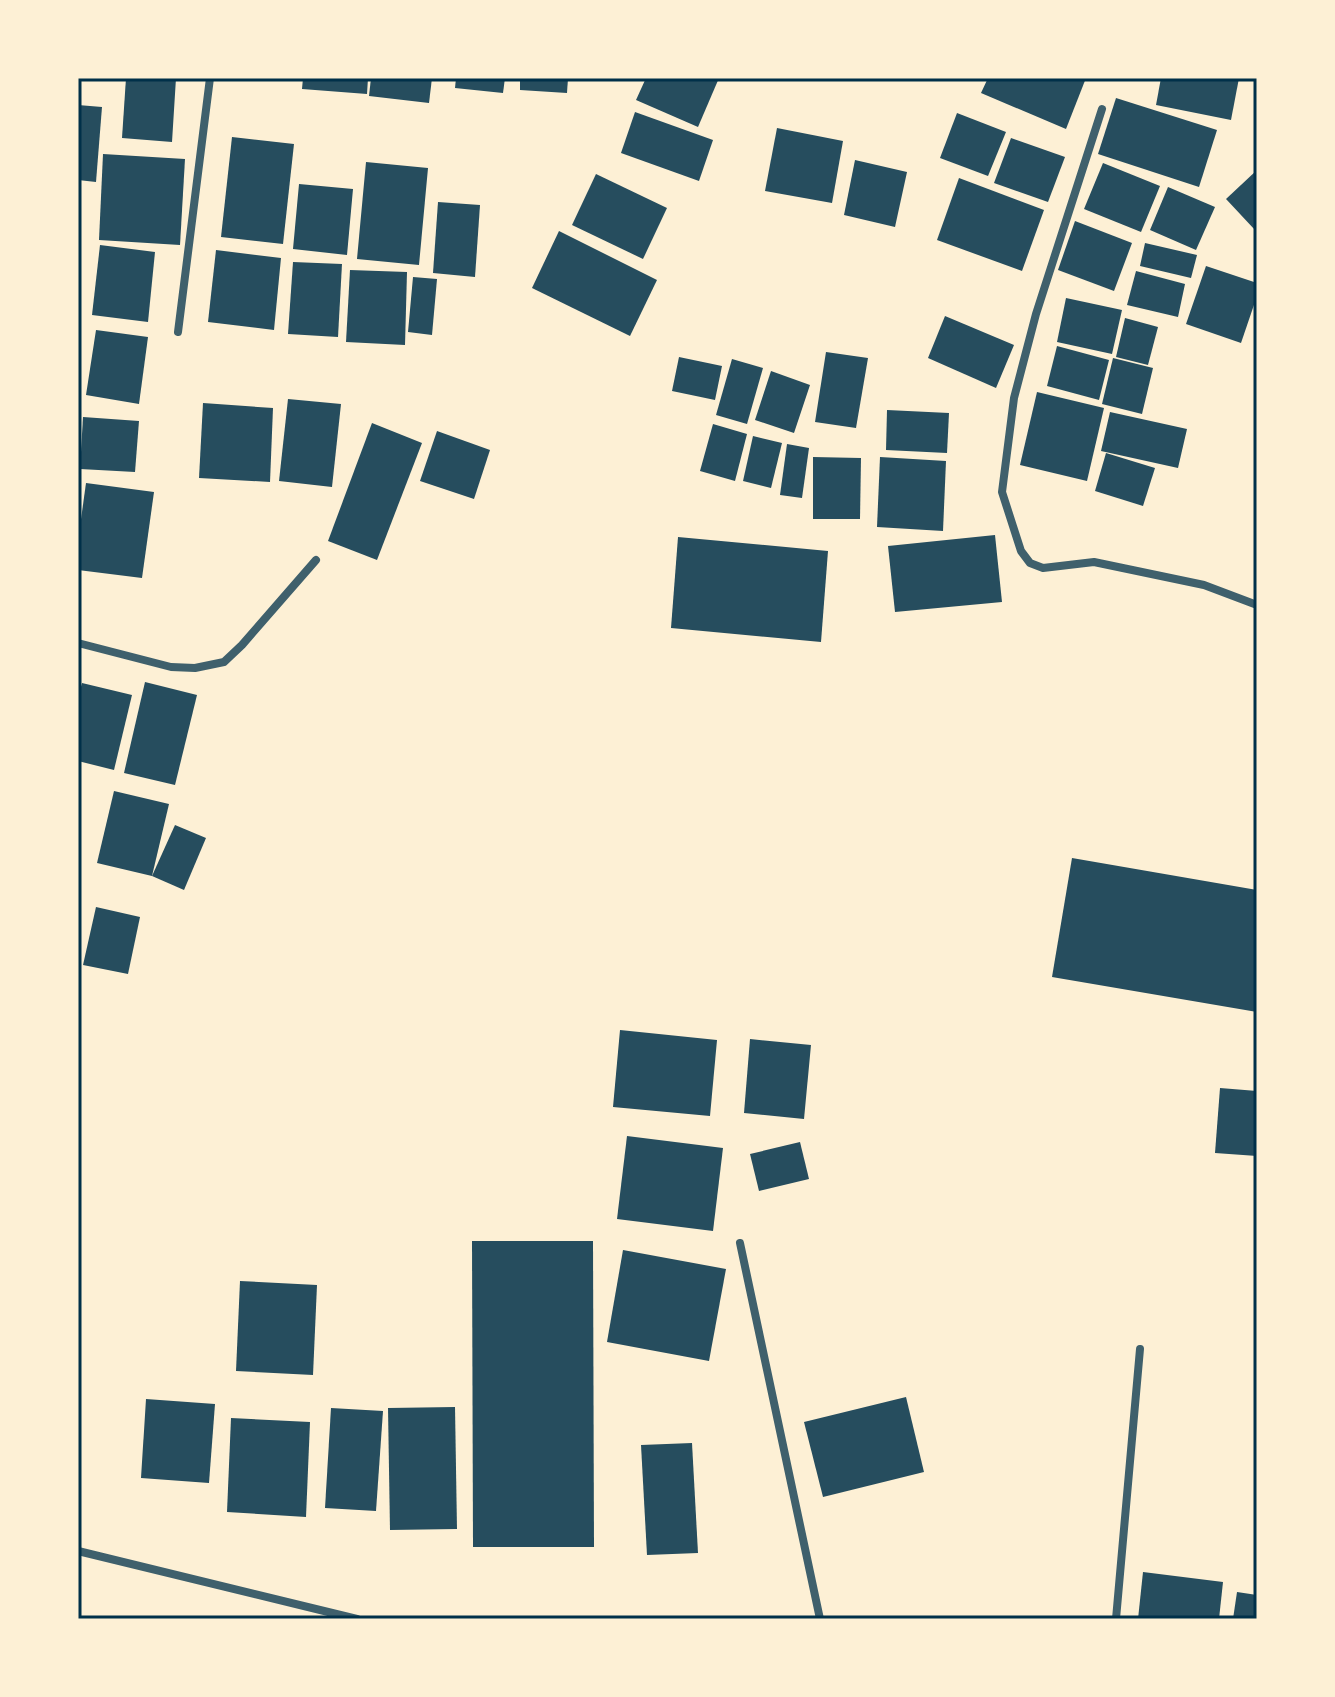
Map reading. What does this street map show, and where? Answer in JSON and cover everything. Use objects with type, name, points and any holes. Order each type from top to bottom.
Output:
[{"type":"street","points":[[178,332],[210,78]]},
{"type":"street","points":[[1102,109],[1036,314],[1017,384],[1002,492],[1021,551],[1030,563],[1043,568],[1094,562],[1204,585],[1257,605]]},
{"type":"street","points":[[78,643],[171,667],[195,668],[224,662],[316,560]]},
{"type":"street","points":[[740,1243],[820,1619]]},
{"type":"street","points":[[1116,1619],[1140,1349]]},
{"type":"street","points":[[78,1551],[357,1619]]},
{"type":"building","points":[[126,78],[176,78],[172,142],[122,138]]},
{"type":"building","points":[[303,78],[368,78],[367,94],[302,89]]},
{"type":"building","points":[[371,78],[432,78],[429,103],[369,96]]},
{"type":"building","points":[[456,78],[505,78],[503,93],[455,88]]},
{"type":"building","points":[[520,78],[568,78],[567,93],[520,90]]},
{"type":"building","points":[[646,78],[719,78],[698,127],[636,100]]},
{"type":"building","points":[[988,78],[1086,78],[1066,129],[981,93]]},
{"type":"building","points":[[1161,78],[1239,78],[1231,120],[1156,105]]},
{"type":"building","points":[[1116,98],[1217,130],[1199,187],[1098,154]]},
{"type":"building","points":[[78,105],[102,107],[96,182],[78,180]]},
{"type":"building","points":[[635,112],[713,140],[699,181],[621,153]]},
{"type":"building","points":[[957,113],[1006,132],[988,176],[940,158]]},
{"type":"building","points":[[777,128],[843,141],[832,203],[765,191]]},
{"type":"building","points":[[232,137],[294,144],[283,244],[221,237]]},
{"type":"building","points":[[1011,138],[1065,157],[1048,202],[994,183]]},
{"type":"building","points":[[103,154],[185,159],[180,245],[99,240]]},
{"type":"building","points":[[855,160],[907,172],[895,227],[844,215]]},
{"type":"building","points":[[366,162],[428,168],[419,265],[357,259]]},
{"type":"building","points":[[1103,163],[1160,186],[1141,232],[1084,209]]},
{"type":"building","points":[[1257,170],[1257,228],[1255,230],[1226,199]]},
{"type":"building","points":[[596,174],[667,208],[643,259],[572,225]]},
{"type":"building","points":[[959,178],[1044,210],[1022,271],[937,240]]},
{"type":"building","points":[[299,184],[353,189],[347,255],[293,249]]},
{"type":"building","points":[[1168,187],[1215,207],[1196,250],[1150,230]]},
{"type":"building","points":[[438,202],[480,205],[475,277],[433,273]]},
{"type":"building","points":[[1075,221],[1132,243],[1114,291],[1058,270]]},
{"type":"building","points":[[559,231],[657,280],[630,336],[532,288]]},
{"type":"building","points":[[1145,243],[1197,255],[1191,278],[1140,266]]},
{"type":"building","points":[[100,245],[155,252],[148,322],[92,315]]},
{"type":"building","points":[[216,250],[281,258],[274,330],[208,322]]},
{"type":"building","points":[[293,262],[342,264],[338,337],[288,334]]},
{"type":"building","points":[[1206,266],[1257,283],[1257,296],[1241,343],[1186,324]]},
{"type":"building","points":[[350,270],[407,272],[405,345],[346,342]]},
{"type":"building","points":[[1136,271],[1185,284],[1178,317],[1127,305]]},
{"type":"building","points":[[413,277],[437,279],[432,335],[408,332]]},
{"type":"building","points":[[1066,298],[1122,310],[1112,354],[1057,342]]},
{"type":"building","points":[[945,316],[1014,345],[996,388],[928,358]]},
{"type":"building","points":[[1125,318],[1158,327],[1148,365],[1116,357]]},
{"type":"building","points":[[96,330],[148,337],[139,404],[86,395]]},
{"type":"building","points":[[1057,346],[1109,360],[1099,400],[1047,386]]},
{"type":"building","points":[[826,352],[868,358],[856,428],[815,422]]},
{"type":"building","points":[[679,357],[722,366],[715,400],[672,391]]},
{"type":"building","points":[[1113,358],[1153,368],[1142,414],[1102,404]]},
{"type":"building","points":[[732,359],[763,368],[747,424],[716,415]]},
{"type":"building","points":[[771,371],[810,385],[794,433],[755,420]]},
{"type":"building","points":[[1037,392],[1104,408],[1087,481],[1020,465]]},
{"type":"building","points":[[288,399],[341,404],[332,487],[279,481]]},
{"type":"building","points":[[203,403],[273,408],[270,482],[199,478]]},
{"type":"building","points":[[887,410],[949,413],[947,453],[886,450]]},
{"type":"building","points":[[1110,412],[1187,429],[1178,468],[1101,451]]},
{"type":"building","points":[[83,417],[139,421],[135,472],[80,469]]},
{"type":"building","points":[[372,423],[422,443],[377,560],[328,541]]},
{"type":"building","points":[[713,424],[747,434],[735,481],[700,471]]},
{"type":"building","points":[[437,431],[490,450],[474,499],[420,481]]},
{"type":"building","points":[[753,436],[782,443],[771,488],[743,481]]},
{"type":"building","points":[[787,444],[809,448],[802,498],[780,495]]},
{"type":"building","points":[[1106,453],[1155,468],[1143,506],[1095,491]]},
{"type":"building","points":[[813,457],[861,458],[860,519],[813,519]]},
{"type":"building","points":[[880,457],[946,461],[943,531],[877,527]]},
{"type":"building","points":[[86,483],[154,492],[142,578],[78,570],[78,541]]},
{"type":"building","points":[[995,535],[1002,602],[895,612],[888,546]]},
{"type":"building","points":[[678,537],[828,551],[821,642],[671,628]]},
{"type":"building","points":[[145,682],[197,695],[175,785],[124,773]]},
{"type":"building","points":[[82,683],[132,695],[114,770],[78,761],[78,698]]},
{"type":"building","points":[[114,791],[169,804],[152,876],[97,863]]},
{"type":"building","points":[[175,825],[206,838],[184,890],[152,876]]},
{"type":"building","points":[[1072,858],[1257,890],[1257,1012],[1052,977]]},
{"type":"building","points":[[96,907],[140,917],[128,974],[83,965]]},
{"type":"building","points":[[620,1030],[717,1040],[710,1116],[613,1107]]},
{"type":"building","points":[[750,1039],[811,1045],[804,1119],[744,1113]]},
{"type":"building","points":[[1220,1088],[1257,1091],[1257,1156],[1215,1153]]},
{"type":"building","points":[[627,1136],[723,1148],[713,1231],[617,1219]]},
{"type":"building","points":[[800,1142],[809,1179],[759,1191],[750,1154]]},
{"type":"building","points":[[472,1241],[593,1241],[594,1547],[473,1547]]},
{"type":"building","points":[[623,1250],[726,1269],[709,1361],[607,1342]]},
{"type":"building","points":[[240,1281],[317,1285],[313,1375],[236,1371]]},
{"type":"building","points":[[906,1397],[924,1472],[823,1497],[804,1422]]},
{"type":"building","points":[[146,1399],[215,1404],[209,1483],[141,1478]]},
{"type":"building","points":[[455,1407],[457,1529],[390,1530],[388,1408]]},
{"type":"building","points":[[331,1408],[383,1411],[376,1511],[325,1508]]},
{"type":"building","points":[[231,1418],[310,1422],[306,1517],[227,1512]]},
{"type":"building","points":[[692,1443],[698,1553],[647,1555],[641,1445]]},
{"type":"building","points":[[1143,1572],[1223,1582],[1219,1619],[1138,1619]]},
{"type":"building","points":[[1237,1592],[1257,1595],[1257,1619],[1233,1619]]}]
